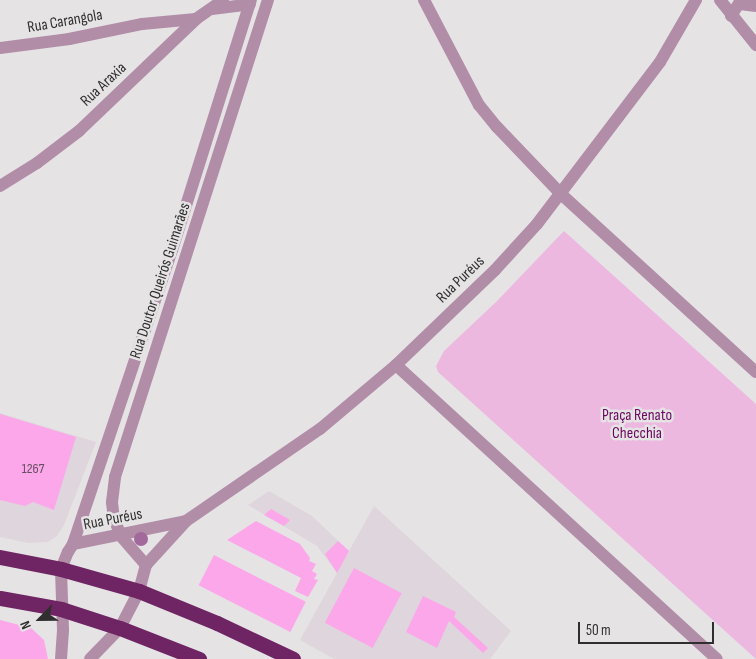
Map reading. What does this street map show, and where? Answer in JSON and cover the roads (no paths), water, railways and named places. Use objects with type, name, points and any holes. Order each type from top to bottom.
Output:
[{"type":"highway","points":[[0,557],[60,569],[140,592],[217,623],[293,659]]},
{"type":"highway","points":[[0,598],[61,609],[120,628],[199,659]]},
{"type":"street","name":"Rua Araxia","points":[[0,186],[37,163],[79,130],[196,19],[223,0]]},
{"type":"street","name":"Rua Doutor Queirós Guimarães","points":[[146,565],[122,536],[114,519],[112,502],[115,477],[268,0]]},
{"type":"street","points":[[424,0],[479,105],[497,127],[561,194],[756,372]]},
{"type":"street","name":"Rua Puréus","points":[[90,659],[120,628],[140,592],[146,565],[186,521],[320,429],[396,365],[495,270],[537,224],[561,194],[660,62],[696,0]]},
{"type":"street","points":[[720,0],[756,45]]},
{"type":"street","points":[[209,9],[250,2]]},
{"type":"street","name":"Rua Doutor Queirós Guimarães","points":[[74,544],[172,250],[250,2]]},
{"type":"street","points":[[731,16],[741,2],[756,6]]},
{"type":"street","name":"Rua Carangola","points":[[0,48],[69,39],[142,24],[196,19]]},
{"type":"street","points":[[396,365],[717,659]]},
{"type":"street","name":"Rua Puréus","points":[[60,569],[74,544],[122,536],[186,521]]},
{"type":"street","points":[[60,569],[63,630],[61,659]]},
{"type":"park label","name":"Praça Renato Checchia","points":[[637,425]]}]
